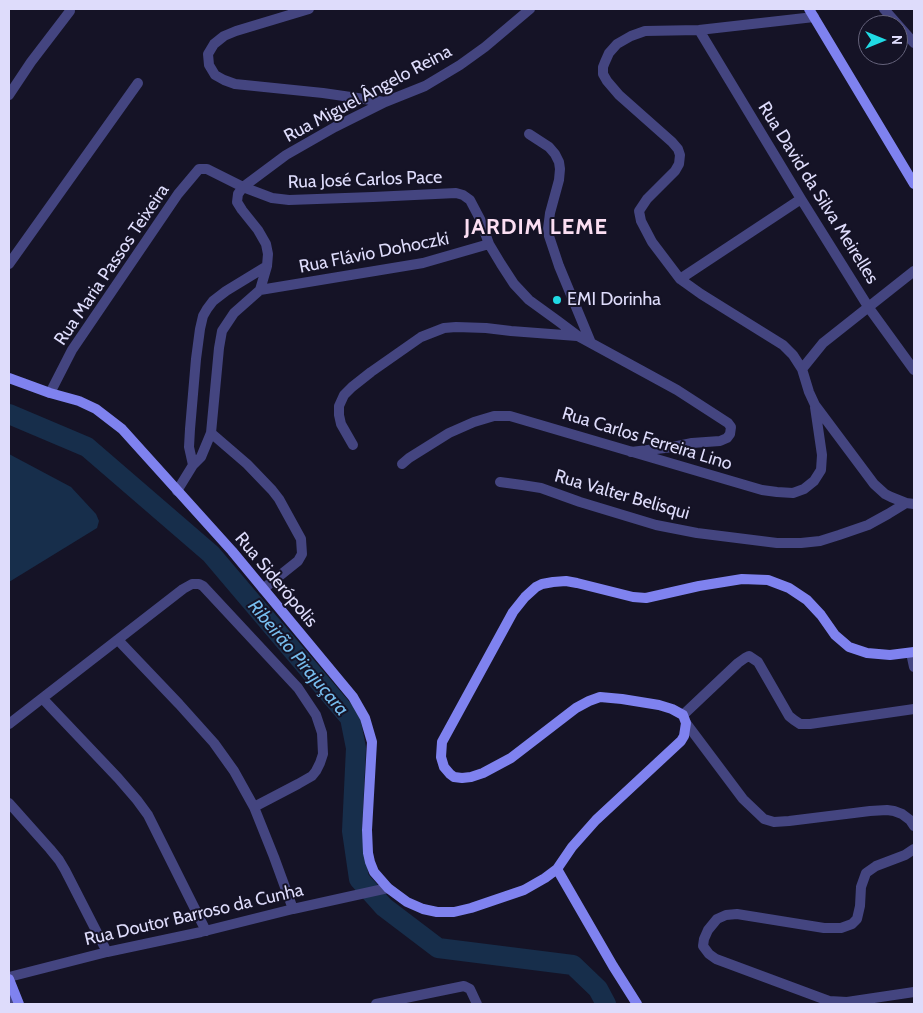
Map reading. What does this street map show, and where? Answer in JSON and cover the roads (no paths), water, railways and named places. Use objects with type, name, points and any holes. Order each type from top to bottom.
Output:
[{"type":"street","points":[[309,9],[224,36],[214,44],[208,54],[209,65],[215,74],[235,84],[323,93],[385,102]]},
{"type":"street","name":"Rua Miguel Ângelo Reina","points":[[243,187],[286,155],[335,126],[385,102],[425,86],[460,65],[485,47],[530,9]]},
{"type":"street","points":[[884,9],[914,43]]},
{"type":"street","points":[[9,95],[31,62],[70,11]]},
{"type":"street","points":[[910,503],[891,498],[874,484],[815,405],[808,392],[802,370],[794,355],[783,345],[680,279],[652,242],[644,229],[639,211],[647,199],[675,171],[680,164],[680,155],[678,149],[618,95],[603,74],[603,67],[609,53],[617,44],[645,31],[699,30],[812,13],[914,184]]},
{"type":"street","name":"Rua David da Silva Meirelles","points":[[699,30],[869,308],[914,370]]},
{"type":"street","points":[[9,264],[138,84]]},
{"type":"street","points":[[529,134],[549,147],[559,162],[559,180],[550,213],[549,236],[559,266],[591,343]]},
{"type":"street","name":"Rua Maria Passos Teixeira","points":[[50,393],[72,350],[178,194],[199,169],[210,171]]},
{"type":"street","name":"Rua José Carlos Pace","points":[[210,171],[272,198],[288,200],[456,193],[470,200],[480,219],[489,244]]},
{"type":"street","points":[[177,491],[192,465],[201,457],[211,433],[222,331],[234,313],[260,290],[267,266],[268,254],[266,244],[237,202],[238,194],[243,187]]},
{"type":"street","points":[[680,279],[801,199]]},
{"type":"street","points":[[489,244],[514,284],[529,300],[578,336],[677,390],[728,423],[730,427],[730,434],[727,438],[720,441],[632,452]]},
{"type":"street","name":"Rua Flávio Dohoczki","points":[[260,290],[423,263],[489,244]]},
{"type":"street","points":[[192,465],[189,448],[190,429],[196,359],[203,316],[213,301],[267,266]]},
{"type":"street","points":[[802,370],[823,343],[914,271]]},
{"type":"street","points":[[353,445],[341,424],[339,416],[339,406],[344,395],[371,372],[421,337],[444,328],[456,327],[578,336]]},
{"type":"street","name":"Rua Siderópolis","points":[[9,378],[79,401],[96,409],[122,429],[232,551],[353,697],[365,718],[372,742],[366,830],[368,853],[374,872],[388,888],[407,902],[423,909],[437,912],[454,912],[524,890],[557,869]]},
{"type":"street","name":"Rua Carlos Ferreira Lino","points":[[402,464],[449,433],[494,416],[510,416],[762,490],[793,493],[804,489],[814,481],[821,470],[822,455],[815,405]]},
{"type":"street","points":[[211,433],[247,464],[272,490],[302,539],[302,554],[298,561],[263,589]]},
{"type":"street","name":"Rua Valter Belisqui","points":[[500,482],[540,488],[656,525],[696,533],[777,543],[801,544],[840,535],[868,525],[910,503]]},
{"type":"street","points":[[914,667],[913,653],[890,655],[867,653],[849,647],[835,635],[821,615],[807,600],[790,588],[768,580],[742,579],[698,586],[646,598],[633,597],[566,581],[553,582],[536,587],[513,612],[442,742],[444,767],[454,777],[471,777],[483,773],[511,758],[576,708],[589,701],[600,697],[612,697],[659,705],[672,709],[684,719],[744,799],[764,819],[774,822],[887,810],[902,814],[914,826]]},
{"type":"street","points":[[9,724],[183,588],[196,583],[203,586],[298,688],[316,715],[322,733],[323,754],[312,776],[254,807]]},
{"type":"street","points":[[118,640],[214,743],[234,771],[254,807],[293,909]]},
{"type":"street","points":[[638,1004],[613,966],[557,869],[572,847],[596,820],[681,741],[684,736],[684,719],[738,663],[749,656],[758,662],[789,716],[800,724],[914,710]]},
{"type":"street","points":[[43,698],[118,778],[148,815],[206,931]]},
{"type":"street","points":[[9,803],[59,860],[107,952]]},
{"type":"street","points":[[914,849],[906,855],[876,866],[866,873],[861,887],[857,919],[852,924],[841,928],[824,928],[737,914],[726,915],[717,919],[708,930],[703,946],[716,959],[829,1001],[847,1002],[914,992]]},
{"type":"street","name":"Rua Doutor Barroso da Cunha","points":[[9,978],[107,952],[206,931],[388,888]]},
{"type":"street","points":[[9,978],[14,1000]]},
{"type":"street","points":[[376,1004],[464,986],[470,989],[477,1004]]},
{"type":"water","points":[[9,454],[71,487],[96,514],[99,521],[97,528],[9,582]]},
{"type":"waterway","name":"Ribeirão Pirajuçara","points":[[9,414],[87,447],[211,554],[350,718],[356,748],[352,831],[359,879],[384,907],[438,948],[573,965],[598,989],[606,1004]]},
{"type":"place","name":"EMI Dorinha","points":[[557,300]]},
{"type":"district","name":"JARDIM LEME","points":[[536,228]]}]
